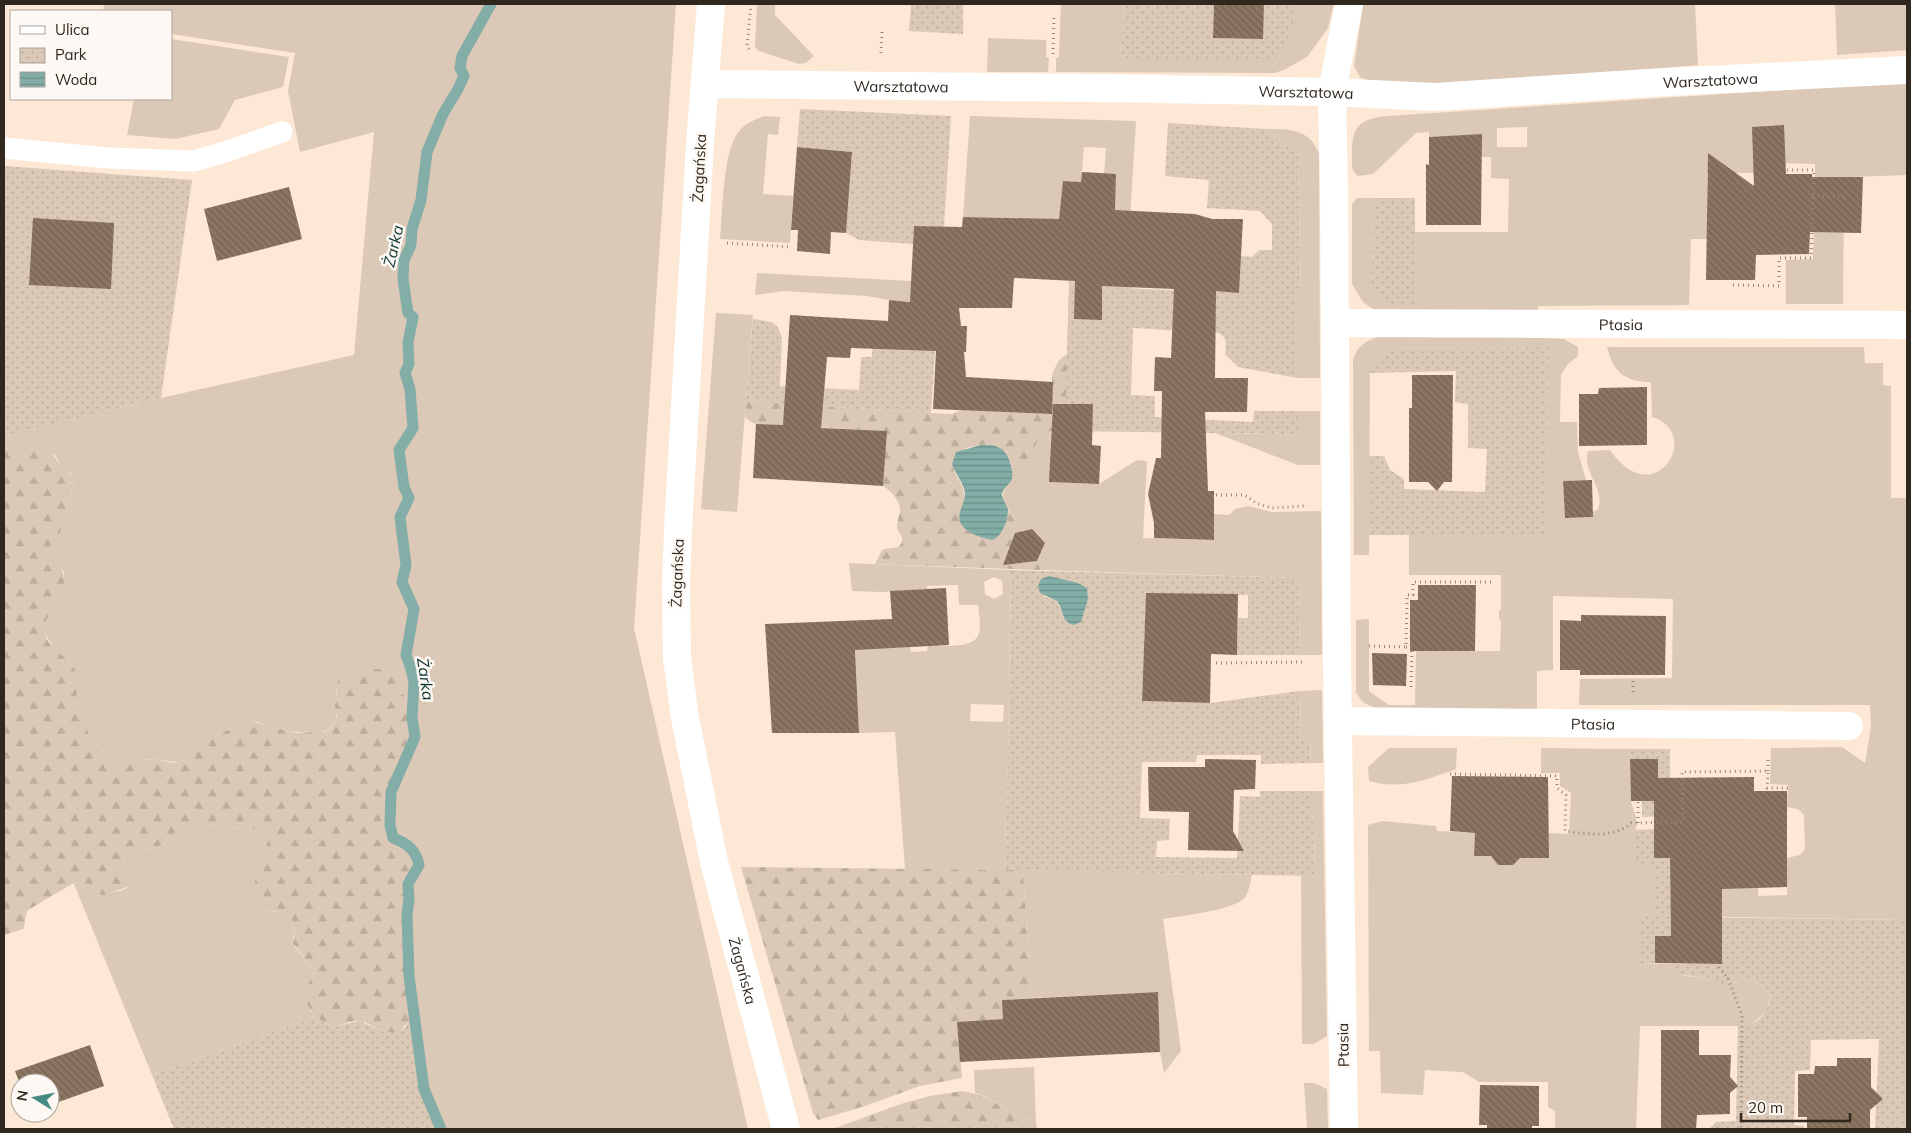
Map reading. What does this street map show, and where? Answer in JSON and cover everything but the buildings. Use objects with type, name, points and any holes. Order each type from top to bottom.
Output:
[{"type":"street","name":"Żagańska","points":[[711,4],[676,566],[677,658],[685,718],[714,862],[786,1129]]},
{"type":"street","name":"Ptasia","points":[[1344,1129],[1337,662],[1332,92],[1349,4]]},
{"type":"street","name":"Warsztatowa","points":[[705,84],[1332,92],[1435,97],[1639,83],[1907,70]]},
{"type":"street","name":"Ptasia","points":[[1335,323],[1907,325]]},
{"type":"street","name":"Ptasia","points":[[1338,721],[1849,726]]},
{"type":"lane","points":[[4,148],[108,158],[193,160],[282,132]]},
{"type":"path","points":[[751,4],[747,46],[753,55]]},
{"type":"path","points":[[1733,285],[1779,286],[1779,258],[1811,258],[1814,170],[1787,170]]},
{"type":"path","points":[[1813,196],[1844,197]]},
{"type":"path","points":[[725,243],[792,248]]},
{"type":"path","points":[[1216,495],[1245,495],[1271,508],[1337,505]]},
{"type":"path","points":[[1406,647],[1407,595],[1413,595],[1413,582],[1492,582]]},
{"type":"path","points":[[1368,646],[1412,647],[1411,692]]},
{"type":"path","points":[[1216,663],[1337,662]]},
{"type":"path","points":[[1450,774],[1557,776],[1557,788],[1566,796],[1565,831],[1592,834],[1626,828],[1631,823],[1683,822],[1682,772],[1768,771],[1767,788],[1788,788]]},
{"type":"path","points":[[1638,802],[1638,823]]},
{"type":"path","points":[[1719,967],[1728,978],[1742,1016],[1740,1129]]},
{"type":"green space","points":[[104,4],[490,4],[462,56],[460,68],[463,76],[458,88],[442,113],[426,151],[421,200],[403,260],[402,279],[407,313],[413,317],[407,342],[408,364],[405,373],[409,389],[412,428],[397,449],[403,487],[409,498],[398,517],[405,565],[400,583],[412,609],[404,655],[410,670],[412,683],[411,699],[402,693],[398,682],[385,671],[373,671],[336,689],[336,717],[331,727],[322,732],[289,731],[249,721],[209,741],[185,760],[174,762],[151,759],[126,766],[103,751],[86,728],[79,711],[74,668],[55,651],[44,631],[46,622],[64,583],[64,572],[53,556],[51,547],[54,538],[60,532],[74,484],[72,474],[63,469],[55,455],[36,447],[27,451],[20,451],[13,440],[7,435],[354,355],[374,132],[300,152],[288,91],[295,53],[172,34],[172,10],[103,10]]},
{"type":"green space","points":[[494,4],[676,4],[634,628],[748,1129],[445,1129],[427,1089],[411,972],[410,919],[412,900],[410,884],[421,865],[418,855],[409,844],[395,836],[391,824],[392,792],[416,737],[414,717],[415,683],[407,654],[414,608],[402,582],[407,565],[401,518],[410,498],[405,487],[399,450],[413,428],[411,388],[406,373],[410,364],[409,343],[414,316],[409,312],[404,279],[405,260],[412,245],[413,229],[422,200],[428,152],[444,115],[460,90],[466,76],[462,65],[470,42]]},
{"type":"green space","points":[[757,4],[775,4],[775,15],[814,56],[806,63],[799,64],[759,51],[755,47]]},
{"type":"green space","points":[[911,4],[963,4],[963,34],[909,31]]},
{"type":"green space","points":[[1061,4],[1124,4],[1121,58],[1293,29],[1293,4],[1334,4],[1328,28],[1307,57],[1284,70],[1274,73],[1056,72],[1056,58],[1059,57]]},
{"type":"green space","points":[[1124,4],[1214,4],[1213,38],[1262,39],[1264,4],[1293,4],[1293,29],[1275,62],[1121,58]]},
{"type":"green space","points":[[1363,4],[1695,4],[1698,65],[1436,87],[1372,83],[1360,77],[1354,66]]},
{"type":"green space","points":[[1835,4],[1907,4],[1907,50],[1837,55]]},
{"type":"green space","points":[[988,38],[1046,40],[1046,57],[1049,58],[1048,72],[987,72]]},
{"type":"green space","points":[[172,39],[289,57],[283,87],[235,100],[219,129],[175,139],[127,135],[134,100],[172,100]]},
{"type":"green space","points":[[1907,82],[1907,175],[1852,177],[1815,195],[1815,164],[1782,163],[1782,173],[1707,173],[1707,239],[1691,239],[1689,305],[1538,306],[1539,316],[1386,314],[1373,309],[1363,302],[1352,284],[1352,204],[1357,198],[1373,198],[1372,285],[1415,305],[1415,232],[1508,232],[1509,179],[1491,178],[1491,157],[1474,157],[1473,135],[1429,137],[1429,132],[1416,133],[1373,174],[1358,176],[1354,172],[1352,165],[1352,148],[1355,132],[1358,127],[1369,120],[1387,116]],"holes":[[[1527,127],[1527,147],[1497,147],[1497,128]]]},
{"type":"green space","points":[[800,109],[951,116],[944,227],[914,226],[913,244],[859,240],[846,233],[852,152],[797,147]]},
{"type":"green space","points":[[765,116],[780,117],[778,135],[768,134],[763,194],[793,196],[790,243],[720,239],[724,181],[730,150],[741,129]]},
{"type":"green space","points":[[970,116],[1136,121],[1127,268],[1120,268],[1119,287],[1069,286],[1068,281],[1082,282],[1113,234],[1116,175],[1104,174],[1106,148],[1084,147],[1081,182],[1063,181],[1059,225],[1045,219],[963,217]]},
{"type":"green space","points":[[1168,123],[1266,129],[1298,155],[1301,296],[1297,296],[1297,378],[1238,367],[1225,354],[1225,339],[1218,333],[1133,328],[1131,395],[1155,396],[1155,417],[1253,422],[1254,411],[1298,411],[1298,434],[1065,431],[1069,286],[1193,291],[1240,261],[1241,256],[1252,257],[1259,250],[1272,250],[1272,224],[1260,211],[1207,208],[1209,180],[1165,176]]},
{"type":"green space","points":[[1266,129],[1291,130],[1305,135],[1315,146],[1319,154],[1320,378],[1297,378],[1297,296],[1301,296],[1298,155]]},
{"type":"green space","points":[[4,166],[192,180],[161,398],[4,436]]},
{"type":"green space","points":[[1373,198],[1415,198],[1415,305],[1392,305],[1372,285]]},
{"type":"green space","points":[[1814,198],[1844,199],[1843,304],[1786,304],[1786,260],[1813,259]]},
{"type":"green space","points":[[757,273],[911,281],[939,304],[889,300],[867,296],[784,291],[755,295]]},
{"type":"green space","points":[[1069,286],[1132,287],[1135,296],[1065,431],[1040,431],[1036,445],[1027,461],[1019,463],[1010,462],[1006,452],[987,444],[966,448],[952,464],[964,491],[960,513],[1007,516],[1008,511],[1019,523],[1009,550],[1020,563],[1037,561],[1040,565],[1040,570],[875,564],[882,550],[898,547],[902,542],[897,527],[900,507],[892,493],[883,486],[886,431],[756,424],[745,417],[746,401],[952,414],[961,410],[1052,414],[1052,374],[1059,360],[1067,354]]},
{"type":"green space","points":[[716,313],[753,315],[737,512],[701,509]]},
{"type":"green space","points":[[753,319],[771,322],[777,326],[782,337],[780,386],[859,390],[861,357],[872,357],[874,328],[935,351],[931,413],[746,401]]},
{"type":"green space","points":[[1383,336],[1564,339],[1578,347],[1578,356],[1568,364],[1561,375],[1560,422],[1577,422],[1578,452],[1586,480],[1563,481],[1565,518],[1593,517],[1593,512],[1598,509],[1600,502],[1599,494],[1588,466],[1588,451],[1610,450],[1627,468],[1643,474],[1657,472],[1667,464],[1673,451],[1674,438],[1667,425],[1652,417],[1651,382],[1627,378],[1613,363],[1607,347],[1864,347],[1865,363],[1883,363],[1883,385],[1891,386],[1891,498],[1907,498],[1907,920],[1670,916],[1670,911],[1689,910],[1689,887],[1670,887],[1670,829],[1758,888],[1758,896],[1787,895],[1787,858],[1800,855],[1805,849],[1804,815],[1798,809],[1787,807],[1788,785],[1770,784],[1771,748],[1842,747],[1865,763],[1871,727],[1870,705],[1579,705],[1580,679],[1672,678],[1673,599],[1553,596],[1553,670],[1537,671],[1537,712],[1382,711],[1364,703],[1356,693],[1356,620],[1369,619],[1369,691],[1389,705],[1415,705],[1416,651],[1500,651],[1501,620],[1499,619],[1499,610],[1501,610],[1501,575],[1409,575],[1409,535],[1547,535],[1548,347],[1390,349],[1370,366],[1369,555],[1354,555],[1353,360],[1360,346],[1372,339]]},
{"type":"green space","points":[[1548,347],[1547,535],[1369,535],[1369,456],[1384,456],[1390,470],[1404,479],[1404,489],[1485,492],[1487,449],[1468,448],[1468,404],[1455,402],[1456,371],[1370,373],[1370,366],[1390,349]]},
{"type":"green space","points":[[1298,411],[1320,411],[1320,465],[1298,465],[1215,433],[1298,434]]},
{"type":"green space","points":[[1040,431],[1051,431],[1050,482],[1099,484],[1137,460],[1147,461],[1143,538],[1213,540],[1214,514],[1229,515],[1235,509],[1248,506],[1272,512],[1321,511],[1322,655],[1300,655],[1298,578],[1040,570],[1040,565],[1037,561],[1045,543],[1032,529],[1015,533],[1019,523],[1005,504],[1003,494],[1009,484],[1012,468],[1010,462],[1019,463],[1036,445]]},
{"type":"green space","points":[[7,435],[16,443],[20,451],[43,446],[47,448],[63,468],[75,479],[60,533],[52,546],[52,551],[63,573],[64,580],[61,593],[46,623],[46,636],[52,646],[76,671],[79,709],[82,720],[92,739],[107,755],[116,761],[126,766],[141,760],[156,759],[173,763],[186,760],[212,739],[243,721],[253,721],[297,733],[325,732],[333,726],[337,716],[335,706],[338,679],[358,671],[375,669],[389,672],[397,679],[400,691],[411,699],[414,737],[389,792],[388,825],[392,838],[408,848],[414,855],[417,865],[407,883],[409,899],[406,916],[408,970],[413,1004],[411,1021],[404,1026],[401,1032],[385,1032],[364,1022],[353,1021],[338,1026],[329,1025],[315,1017],[305,1001],[304,991],[314,974],[313,969],[293,943],[295,931],[291,915],[284,911],[262,912],[254,895],[256,877],[268,840],[263,831],[257,829],[203,825],[157,847],[128,853],[124,861],[133,883],[130,886],[104,895],[88,892],[80,884],[72,884],[28,910],[23,929],[4,935],[4,436]]},
{"type":"green space","points":[[849,563],[1011,570],[1006,870],[905,869],[895,732],[859,733],[854,621],[893,642],[894,648],[910,647],[911,652],[927,651],[928,646],[957,646],[971,642],[976,638],[980,626],[978,605],[959,605],[958,585],[927,586],[927,589],[882,592],[852,591]],"holes":[[[994,577],[1002,581],[1003,594],[994,599],[985,594],[984,582]],[[971,704],[1004,705],[1003,722],[970,721]]]},
{"type":"green space","points":[[1011,570],[1298,578],[1300,655],[1237,655],[1238,618],[1248,618],[1248,595],[1146,594],[1142,701],[1210,703],[1300,691],[1301,741],[1310,741],[1311,763],[1261,764],[1261,755],[1197,755],[1196,762],[1142,762],[1140,818],[1170,819],[1169,840],[1157,841],[1156,857],[1237,858],[1240,796],[1260,797],[1260,791],[1312,791],[1314,876],[1006,870]],"holes":[[[1089,594],[1064,618],[1057,601],[1043,596]]]},
{"type":"green space","points":[[1322,690],[1323,763],[1311,763],[1310,741],[1301,741],[1300,691]]},
{"type":"green space","points":[[1389,748],[1457,748],[1456,769],[1424,780],[1403,784],[1381,784],[1369,781],[1368,767]]},
{"type":"green space","points":[[1541,748],[1630,749],[1631,801],[1636,817],[1636,867],[1653,866],[1654,917],[1641,917],[1641,963],[1668,964],[1676,972],[1685,976],[1709,978],[1725,985],[1733,977],[1750,979],[1763,987],[1771,996],[1766,1012],[1749,1026],[1640,1026],[1636,1129],[1555,1129],[1555,1111],[1548,1107],[1548,1082],[1479,1082],[1463,1072],[1425,1070],[1423,1095],[1381,1093],[1380,1051],[1369,1051],[1368,825],[1382,821],[1436,826],[1437,831],[1475,833],[1474,856],[1491,856],[1498,865],[1513,865],[1520,858],[1548,858],[1549,833],[1569,834],[1571,793],[1560,786],[1560,773],[1541,773]]},
{"type":"green space","points":[[1630,749],[1670,749],[1670,816],[1642,817],[1642,801],[1658,801],[1658,760],[1630,759]]},
{"type":"green space","points":[[1312,791],[1323,791],[1327,1036],[1314,1044],[1302,1044],[1301,876],[1314,876]]},
{"type":"green space","points":[[203,825],[263,830],[268,840],[255,885],[257,903],[262,912],[284,911],[291,915],[295,931],[293,938],[295,947],[313,969],[314,975],[306,992],[306,1000],[315,1017],[152,1075],[74,884],[80,884],[88,892],[100,893],[123,890],[133,883],[124,861],[128,853],[157,847]]},
{"type":"green space","points":[[1654,829],[1670,858],[1671,917],[1907,920],[1907,1129],[1875,1129],[1879,1039],[1811,1040],[1810,1070],[1795,1071],[1794,1125],[1804,1126],[1804,1129],[1709,1129],[1716,1122],[1736,1121],[1738,1026],[1756,1022],[1767,1009],[1771,996],[1763,987],[1750,979],[1733,977],[1725,985],[1708,978],[1677,974],[1673,972],[1668,964],[1722,964],[1722,936],[1656,936],[1655,963],[1641,963],[1641,917],[1654,917],[1653,867],[1636,867],[1635,830]]},
{"type":"green space","points":[[741,867],[1023,870],[1031,998],[1003,1000],[1003,1019],[957,1022],[962,1078],[920,1086],[865,1106],[818,1120],[813,1113]]},
{"type":"green space","points":[[1023,870],[1252,875],[1248,892],[1240,902],[1220,909],[1163,919],[1181,1051],[1164,1073],[1160,1052],[1157,992],[1031,998]]},
{"type":"green space","points":[[413,1004],[421,1088],[439,1129],[174,1129],[152,1075],[315,1017],[329,1025],[338,1026],[359,1021],[385,1032],[401,1032],[411,1020]]},
{"type":"green space","points":[[1034,1067],[1036,1122],[975,1093],[974,1070]]},
{"type":"green space","points":[[1304,1083],[1314,1083],[1327,1089],[1328,1129],[1307,1129]]},
{"type":"green space","points":[[962,1091],[985,1097],[1018,1115],[1036,1122],[1037,1129],[832,1129],[904,1103],[930,1096]]},
{"type":"water","points":[[981,445],[996,446],[1003,450],[1012,471],[1012,479],[1003,490],[1002,495],[1008,510],[1006,523],[999,535],[992,540],[974,535],[961,524],[959,518],[965,493],[952,464],[956,452]]},
{"type":"water","points":[[1049,576],[1078,583],[1087,588],[1088,599],[1081,622],[1074,625],[1067,621],[1057,601],[1040,593],[1038,586],[1041,579]]},
{"type":"waterway","name":"Żarka","points":[[441,1129],[424,1089],[409,976],[408,884],[419,865],[416,855],[410,848],[403,842],[393,838],[390,825],[391,792],[415,737],[412,717],[414,682],[406,655],[414,609],[402,582],[406,565],[400,517],[409,498],[404,487],[399,450],[413,428],[410,389],[405,373],[409,364],[408,343],[413,317],[408,313],[403,279],[404,260],[411,245],[412,229],[421,200],[427,152],[443,114],[464,76],[460,68],[462,56],[491,4]]}]
